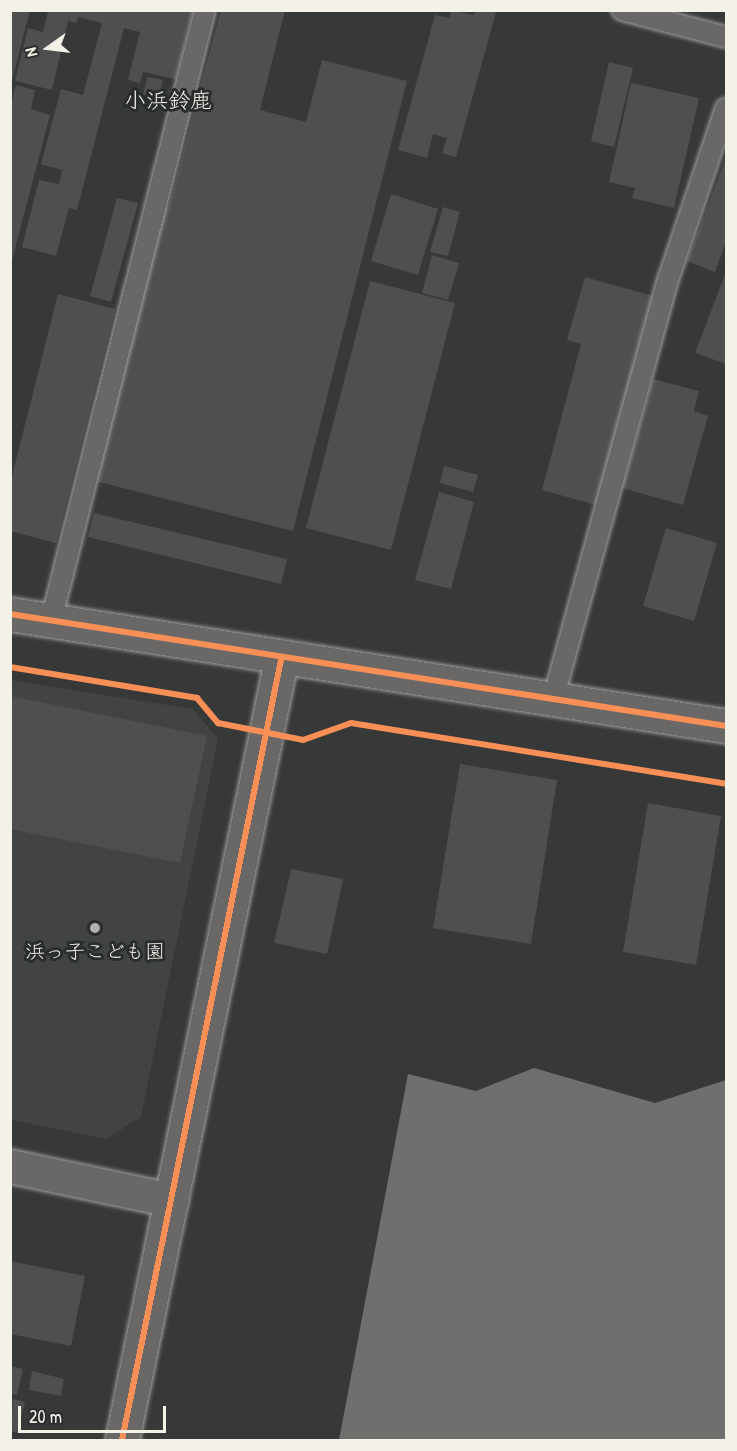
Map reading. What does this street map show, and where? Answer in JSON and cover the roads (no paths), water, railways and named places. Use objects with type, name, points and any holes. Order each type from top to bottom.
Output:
[{"type":"street","points":[[10,614],[281,660],[554,696],[726,726]]},
{"type":"street","points":[[122,1440],[281,660]]},
{"type":"street","points":[[10,1166],[171,1200]]},
{"type":"lane","points":[[51,621],[205,10]]},
{"type":"lane","points":[[622,10],[726,37]]},
{"type":"lane","points":[[554,696],[669,277],[726,108]]},
{"type":"place","name":"浜っ子こども園","points":[[95,928]]},
{"type":"district","name":"小浜鈴鹿","points":[[168,101]]}]
